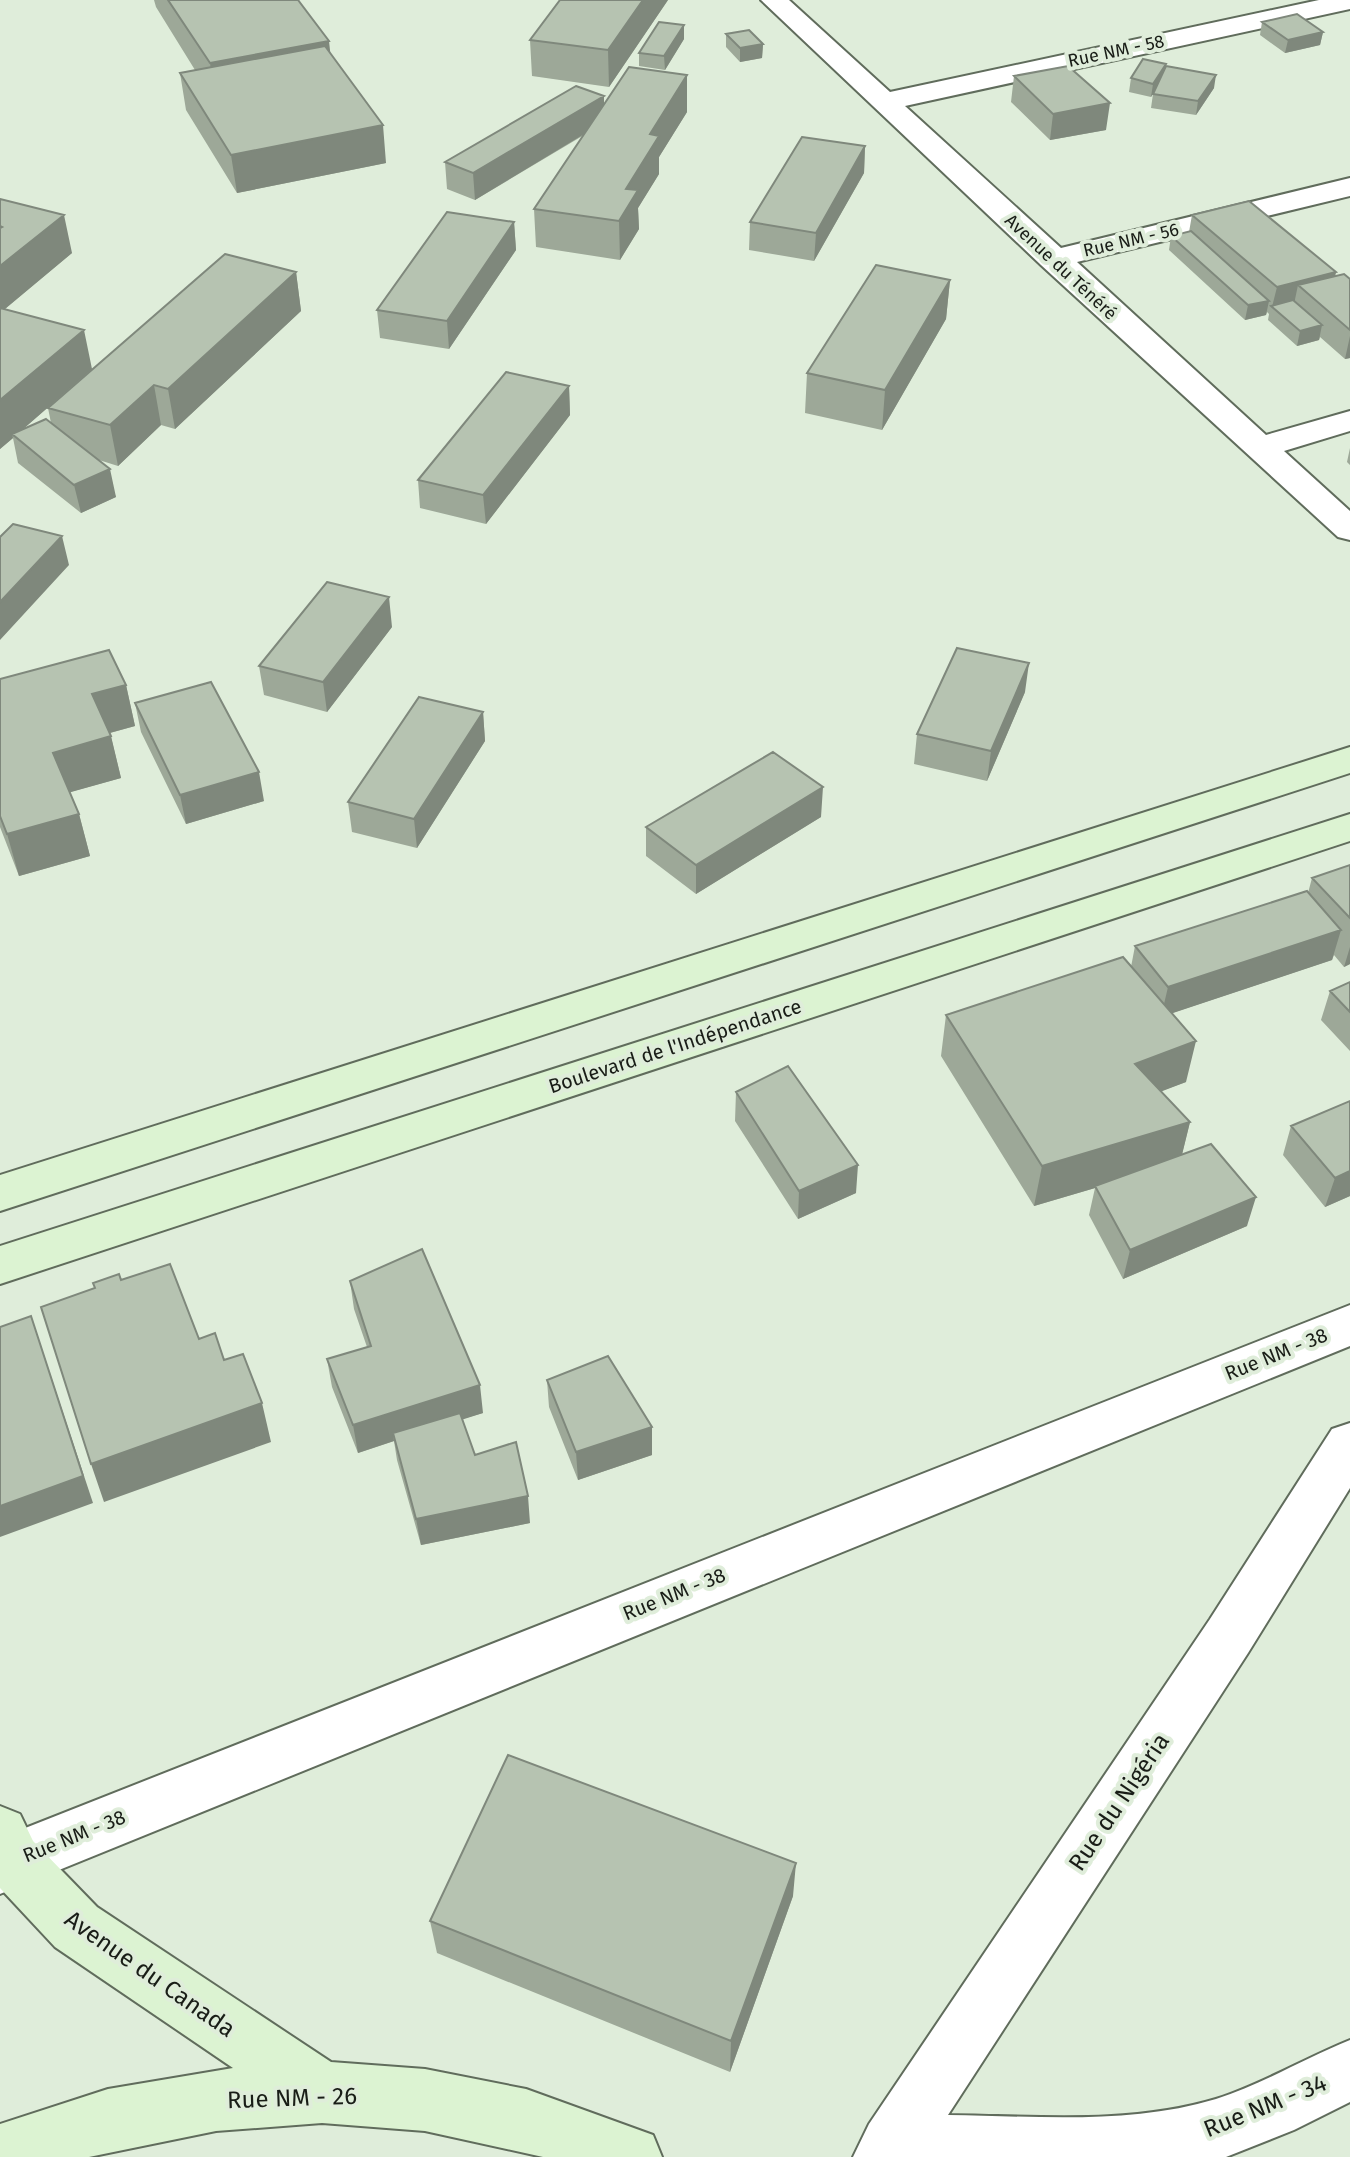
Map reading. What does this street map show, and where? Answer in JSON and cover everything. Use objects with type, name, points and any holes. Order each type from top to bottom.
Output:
[{"type":"main road","points":[[0,1193],[1350,760]]},
{"type":"main road","name":"Boulevard de l'Indépendance","points":[[0,1265],[1350,827]]},
{"type":"main road","name":"Avenue du Canada","points":[[4,1853],[76,1927],[322,2092]]},
{"type":"main road","name":"Rue NM - 26","points":[[0,2155],[124,2117],[216,2100],[322,2092],[425,2100],[526,2120],[631,2157]]},
{"type":"street","name":"Avenue du Ténéré","points":[[774,0],[1350,530]]},
{"type":"street","name":"Rue NM - 58","points":[[883,102],[1350,1]]},
{"type":"street","name":"Rue NM - 56","points":[[1052,259],[1350,187]]},
{"type":"street","points":[[1258,448],[1350,421]]},
{"type":"street","name":"Rue NM - 38","points":[[4,1853],[1350,1325]]},
{"type":"street","name":"Rue du Nigéria","points":[[887,2151],[1229,1636],[1350,1444]]},
{"type":"street","name":"Rue NM - 34","points":[[887,2151],[1106,2148],[1193,2136],[1260,2113],[1350,2070]]},
{"type":"building","points":[[168,0],[298,0],[329,41],[210,63]]},
{"type":"building","points":[[560,0],[643,0],[608,50],[530,40]]},
{"type":"building","points":[[1297,14],[1323,32],[1288,40],[1262,22]]},
{"type":"building","points":[[659,22],[684,25],[664,56],[639,53]]},
{"type":"building","points":[[749,30],[763,44],[740,48],[726,34]]},
{"type":"building","points":[[325,46],[383,125],[231,155],[180,73]]},
{"type":"building","points":[[1143,59],[1166,64],[1153,84],[1131,78]]},
{"type":"building","points":[[1068,66],[1110,103],[1053,114],[1014,76]]},
{"type":"building","points":[[1166,66],[1216,75],[1198,101],[1153,94]]},
{"type":"building","points":[[629,67],[687,75],[650,134],[659,136],[626,189],[638,190],[619,221],[534,209]]},
{"type":"building","points":[[576,86],[604,96],[473,173],[445,162]]},
{"type":"building","points":[[802,137],[865,146],[816,233],[750,222]]},
{"type":"building","points":[[0,199],[64,215],[0,266],[2,227]]},
{"type":"building","points":[[1249,201],[1336,272],[1277,287],[1192,215]]},
{"type":"building","points":[[447,212],[514,222],[447,321],[377,310]]},
{"type":"building","points":[[1191,231],[1269,301],[1248,305],[1171,236]]},
{"type":"building","points":[[225,254],[296,272],[168,389],[154,385],[110,425],[48,408]]},
{"type":"building","points":[[876,265],[950,280],[885,390],[807,373]]},
{"type":"building","points":[[1344,274],[1350,279],[1350,330],[1298,285]]},
{"type":"building","points":[[1293,300],[1322,325],[1300,331],[1271,306]]},
{"type":"building","points":[[0,308],[84,330],[0,400]]},
{"type":"building","points":[[506,372],[569,386],[483,495],[418,480]]},
{"type":"building","points":[[46,419],[110,469],[74,485],[12,434]]},
{"type":"building","points":[[13,524],[62,536],[0,602],[0,537]]},
{"type":"building","points":[[327,582],[389,597],[323,682],[259,666]]},
{"type":"building","points":[[957,648],[1029,663],[991,751],[917,734]]},
{"type":"building","points":[[109,650],[126,685],[92,694],[111,736],[53,753],[79,814],[7,834],[0,816],[0,679]]},
{"type":"building","points":[[211,682],[259,772],[180,795],[135,703]]},
{"type":"building","points":[[419,697],[483,712],[414,819],[348,802]]},
{"type":"building","points":[[773,752],[823,787],[696,865],[646,827]]},
{"type":"building","points":[[1350,865],[1350,918],[1312,878]]},
{"type":"building","points":[[1307,891],[1341,930],[1168,987],[1135,946]]},
{"type":"building","points":[[1123,957],[1196,1041],[1135,1064],[1190,1122],[1042,1166],[946,1015]]},
{"type":"building","points":[[1350,982],[1350,1012],[1330,991]]},
{"type":"building","points":[[788,1066],[858,1165],[799,1191],[736,1092]]},
{"type":"building","points":[[1350,1101],[1350,1171],[1335,1178],[1291,1126]]},
{"type":"building","points":[[1211,1144],[1256,1197],[1130,1250],[1095,1186]]},
{"type":"building","points":[[422,1249],[480,1385],[353,1425],[327,1359],[371,1346],[350,1281]]},
{"type":"building","points":[[170,1264],[199,1339],[215,1333],[224,1360],[243,1354],[262,1403],[91,1464],[41,1307],[95,1288],[93,1283],[119,1274],[121,1280]]},
{"type":"building","points":[[31,1316],[83,1476],[0,1506],[0,1327]]},
{"type":"building","points":[[608,1356],[652,1427],[576,1452],[547,1380]]},
{"type":"building","points":[[460,1413],[475,1455],[516,1442],[528,1496],[416,1519],[393,1433]]},
{"type":"building","points":[[508,1755],[796,1863],[731,2041],[430,1921]]}]
